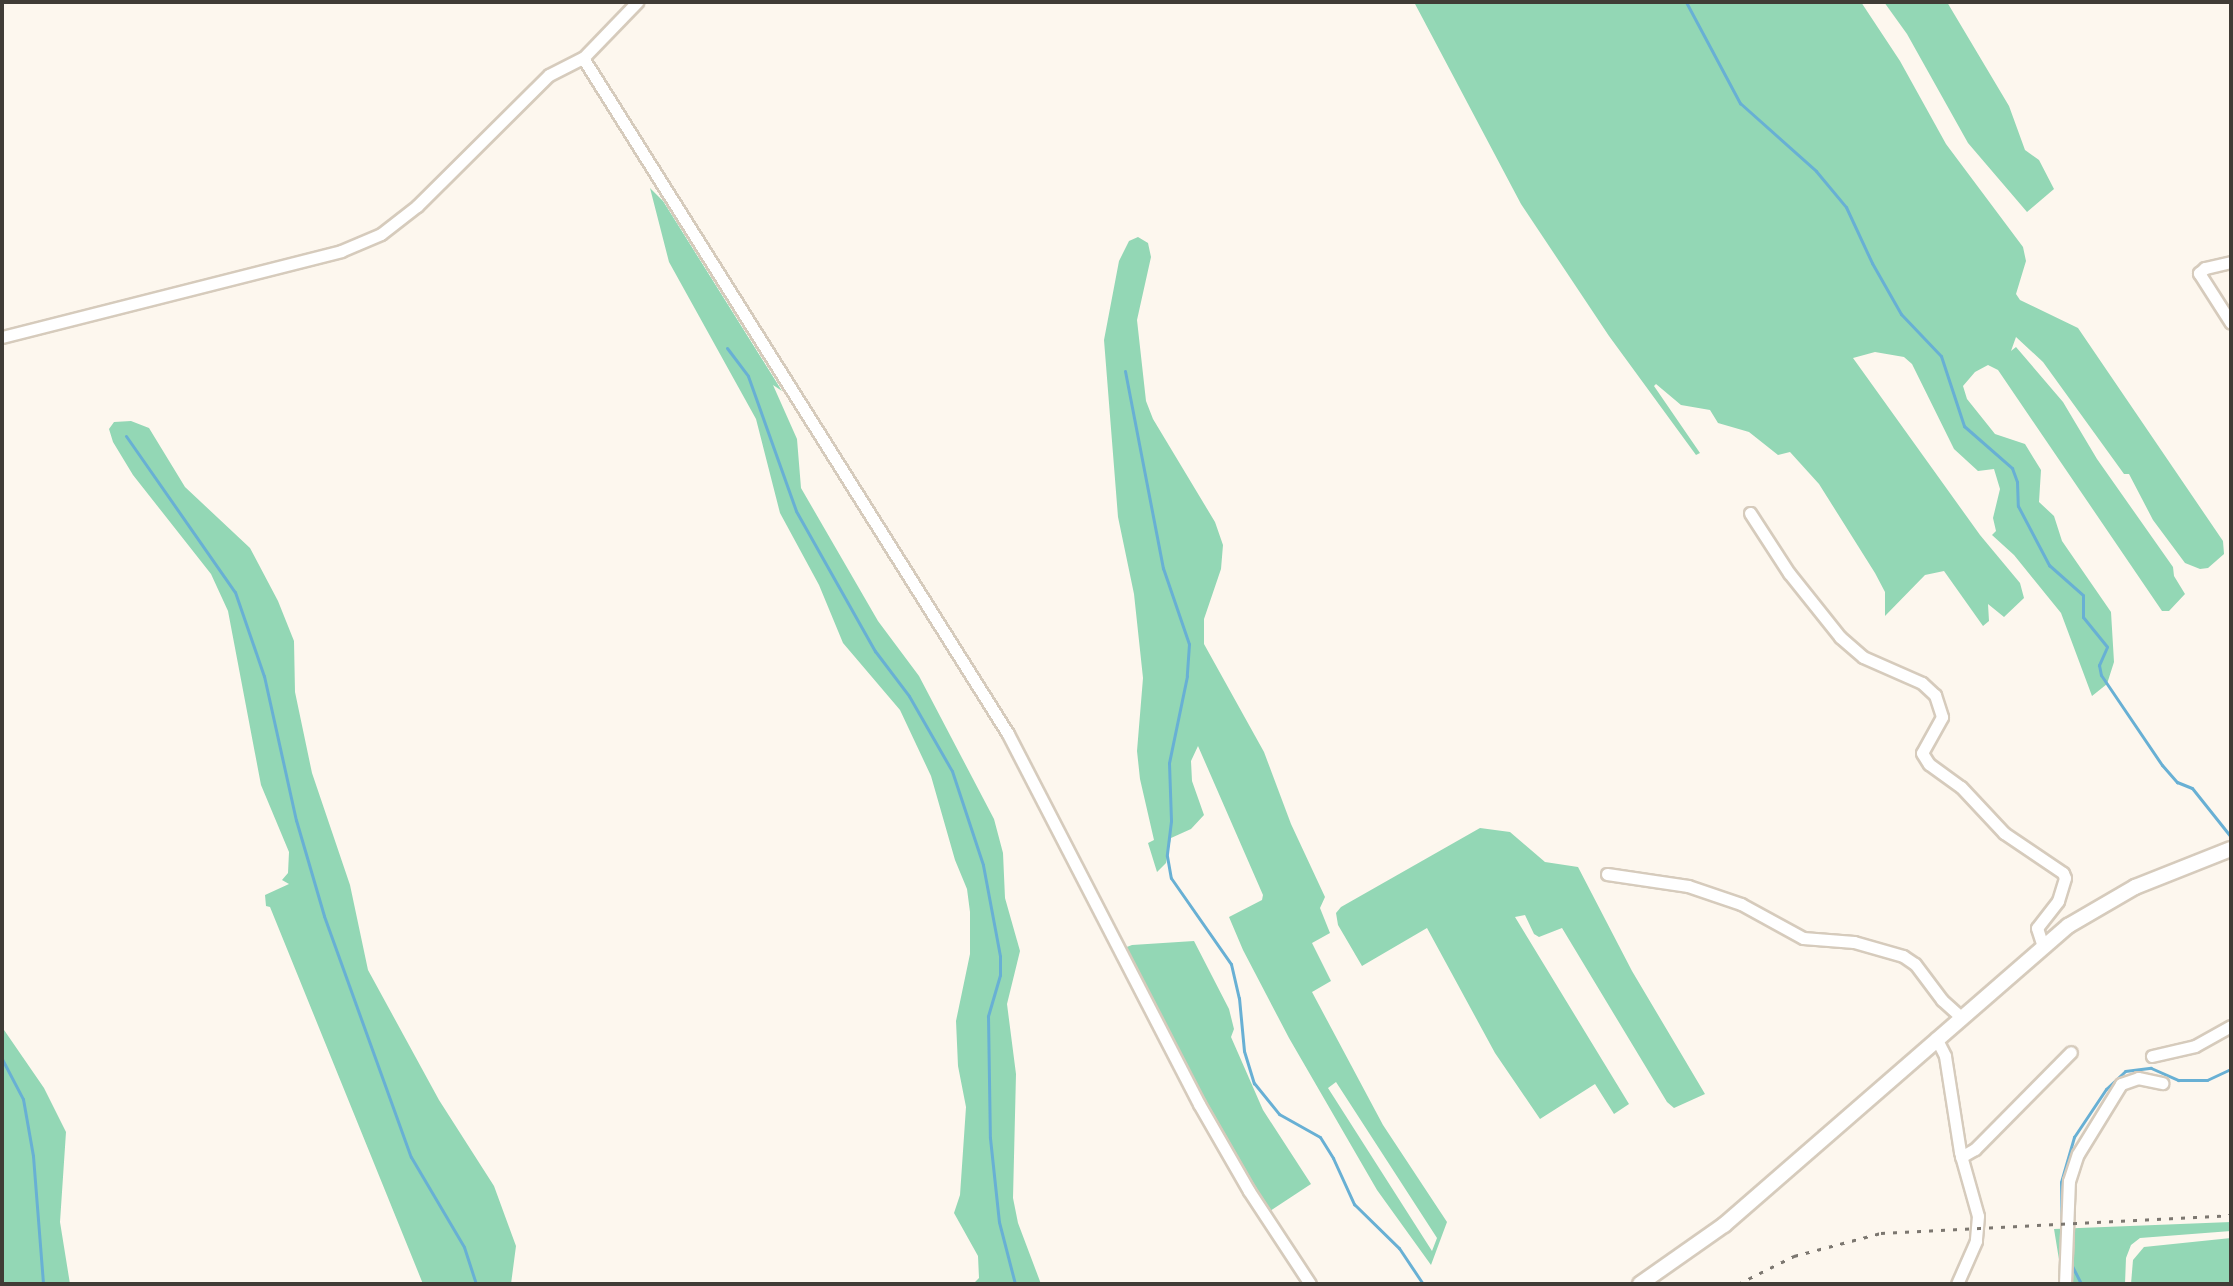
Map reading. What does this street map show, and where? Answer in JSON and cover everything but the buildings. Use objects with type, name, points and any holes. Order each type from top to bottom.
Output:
[{"type":"main road","points":[[1640,1284],[1724,1225],[2043,946],[2086,915],[2135,887],[2231,849]]},
{"type":"street","points":[[2,337],[341,251],[381,234],[417,206],[549,75],[583,58],[637,2]]},
{"type":"street","points":[[583,58],[1008,734],[1199,1104],[1310,1284]]},
{"type":"street","points":[[2231,262],[2205,268],[2199,273],[2231,323]]},
{"type":"street","points":[[1750,513],[1789,573],[1840,637],[1863,657],[1922,683],[1935,695],[1942,717],[1922,753],[1929,764],[1961,787],[2004,833],[2063,873],[2065,878],[2058,901],[2037,928],[2043,946]]},
{"type":"street","points":[[1607,874],[1688,886],[1741,904],[1803,938],[1854,942],[1903,956],[1915,964],[1942,1000],[1961,1017]]},
{"type":"street","points":[[2152,1056],[2195,1046],[2231,1026]]},
{"type":"street","points":[[1936,1038],[1945,1056],[1961,1157],[1975,1197],[1978,1224],[1973,1249],[1957,1284]]},
{"type":"street","points":[[1961,1157],[1978,1146],[2071,1052]]},
{"type":"street","points":[[2065,1284],[2069,1181],[2078,1154],[2121,1084],[2138,1078],[2162,1083]]},
{"type":"green space","points":[[1414,2],[1861,2],[1900,61],[1946,144],[2023,247],[2026,261],[2016,294],[2020,300],[2078,328],[2223,541],[2224,554],[2208,568],[2200,569],[2185,563],[2153,520],[2129,474],[2124,474],[2043,362],[2016,337],[2011,351],[2016,347],[2063,402],[2097,459],[2173,567],[2174,576],[2185,594],[2169,611],[2162,611],[1998,370],[1988,365],[1975,372],[1963,386],[1967,399],[1995,434],[2025,444],[2041,470],[2039,502],[2054,516],[2062,541],[2111,612],[2114,662],[2107,684],[2092,696],[2061,613],[2014,555],[1992,535],[1996,531],[1993,518],[2000,489],[1994,469],[1978,471],[1954,449],[1912,364],[1904,357],[1875,352],[1853,358],[1980,535],[2020,583],[2024,598],[2004,617],[1988,604],[1989,621],[1983,626],[1944,571],[1925,575],[1885,616],[1885,592],[1875,573],[1819,484],[1790,452],[1778,455],[1749,432],[1718,423],[1710,410],[1681,405],[1656,384],[1654,386],[1700,453],[1696,455],[1609,336],[1521,204]]},
{"type":"green space","points":[[1884,2],[1947,2],[2009,106],[2025,150],[2039,160],[2054,189],[2027,212],[1968,143],[1907,34]]},
{"type":"green space","points":[[650,188],[663,201],[782,391],[773,385],[797,439],[801,488],[878,621],[919,676],[994,819],[1003,853],[1005,898],[1020,951],[1007,1004],[1016,1074],[1013,1198],[1018,1223],[1041,1284],[973,1284],[979,1278],[978,1256],[954,1213],[960,1195],[966,1107],[958,1066],[956,1021],[970,954],[970,912],[967,889],[955,860],[931,776],[900,710],[843,643],[819,585],[780,513],[756,419],[669,262]]},
{"type":"green space","points":[[1138,237],[1148,243],[1151,257],[1137,320],[1146,401],[1153,419],[1215,522],[1223,545],[1221,569],[1204,619],[1204,644],[1264,752],[1291,824],[1325,897],[1320,908],[1330,933],[1312,943],[1331,981],[1312,992],[1383,1125],[1447,1222],[1431,1265],[1377,1190],[1289,1038],[1243,950],[1229,917],[1262,900],[1263,895],[1198,746],[1191,761],[1192,781],[1204,815],[1191,829],[1171,838],[1166,863],[1157,872],[1148,843],[1154,840],[1137,751],[1143,678],[1134,594],[1118,517],[1104,340],[1119,261],[1129,241]],"holes":[[[1336,1082],[1437,1238],[1432,1251],[1328,1088]]]},
{"type":"green space","points":[[131,421],[149,428],[185,487],[250,548],[278,601],[294,641],[295,692],[312,773],[350,885],[368,970],[439,1100],[494,1186],[516,1246],[511,1284],[423,1284],[270,907],[266,906],[265,895],[289,884],[282,880],[288,873],[289,852],[261,785],[228,611],[211,574],[133,475],[113,442],[109,429],[114,422]]},
{"type":"green space","points":[[1480,828],[1510,832],[1545,862],[1578,867],[1632,971],[1705,1094],[1674,1108],[1667,1102],[1562,928],[1539,937],[1534,934],[1525,915],[1515,917],[1629,1104],[1614,1114],[1595,1084],[1540,1119],[1495,1053],[1427,928],[1362,966],[1338,925],[1336,913],[1341,907]]},
{"type":"green space","points":[[1194,941],[1229,1009],[1234,1029],[1231,1037],[1263,1110],[1311,1184],[1270,1211],[1222,1131],[1124,948]]},
{"type":"green space","points":[[2,1027],[44,1088],[66,1132],[60,1222],[70,1284],[2,1284]]},
{"type":"green space","points":[[2231,1222],[2231,1231],[2140,1238],[2131,1245],[2126,1258],[2125,1284],[2063,1284],[2054,1229]]},
{"type":"green space","points":[[2231,1238],[2231,1284],[2131,1284],[2133,1260],[2144,1247]]},
{"type":"waterway","points":[[1686,2],[1740,103],[1816,171],[1846,207],[1872,263],[1901,314],[1941,356],[1964,426],[2012,468],[2017,482],[2018,506],[2049,565],[2083,595],[2083,617],[2107,647],[2099,665],[2101,675],[2162,765],[2177,782],[2192,788],[2231,837]]},
{"type":"waterway","points":[[727,348],[748,376],[796,511],[875,651],[909,696],[952,771],[983,865],[1000,956],[1000,975],[988,1016],[990,1138],[999,1222],[1015,1284]]},
{"type":"waterway","points":[[1125,371],[1163,568],[1189,644],[1187,676],[1169,763],[1171,821],[1167,856],[1171,878],[1231,964],[1239,998],[1244,1051],[1254,1083],[1279,1114],[1320,1137],[1354,1204],[1399,1248],[1423,1284]]},
{"type":"waterway","points":[[126,436],[235,592],[264,676],[296,820],[324,916],[411,1157],[464,1247],[476,1284]]},
{"type":"waterway","points":[[2,1059],[23,1099],[33,1156],[43,1284]]},
{"type":"waterway","points":[[2062,1240],[2061,1182],[2074,1137],[2106,1089],[2125,1071],[2151,1068],[2178,1080],[2207,1080],[2231,1069]]},
{"type":"waterway","points":[[2070,1262],[2081,1284]]},
{"type":"railway","points":[[1738,1284],[1794,1256],[1881,1233],[2231,1215]]}]
